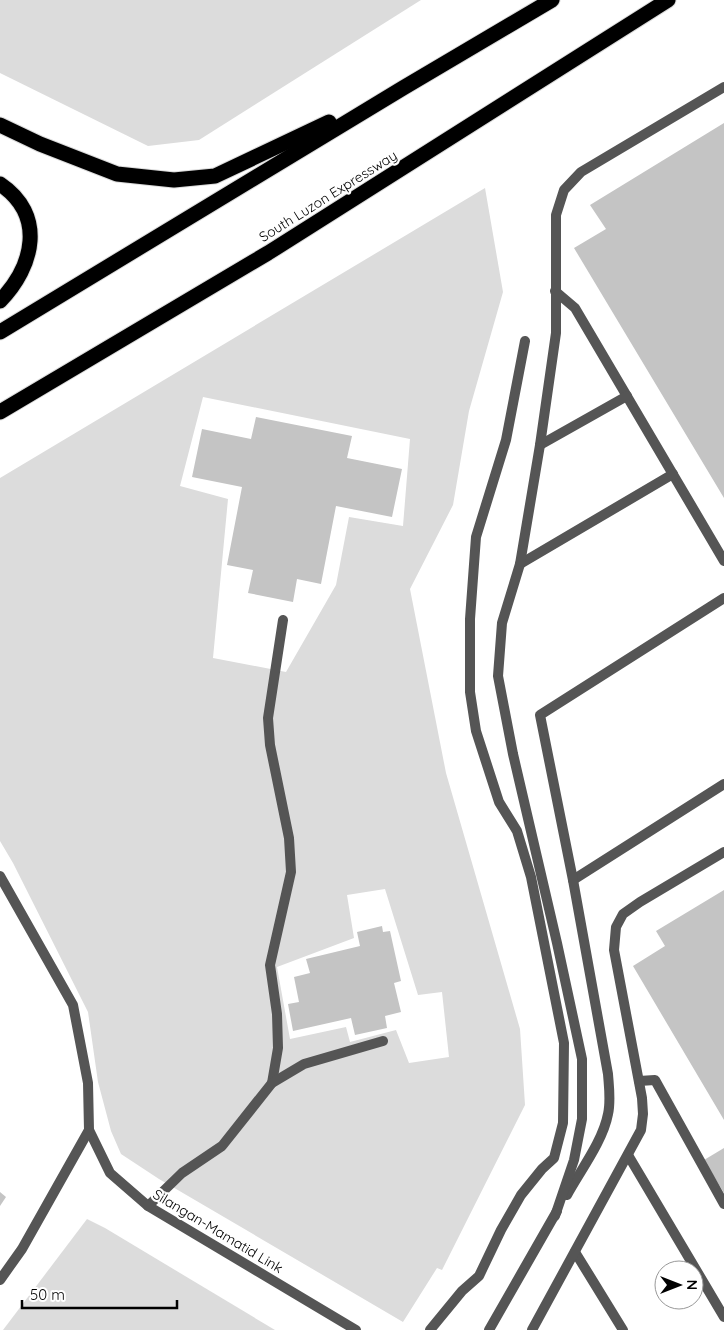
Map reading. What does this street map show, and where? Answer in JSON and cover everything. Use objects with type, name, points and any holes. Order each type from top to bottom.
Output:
[{"type":"highway","points":[[0,332],[552,0]]},
{"type":"highway","name":"South Luzon Expressway","points":[[0,412],[268,253],[668,0]]},
{"type":"highway","points":[[0,125],[40,144],[117,174],[174,180],[215,176],[403,88]]},
{"type":"highway","points":[[0,184],[16,198],[25,210],[30,233],[30,246],[23,272],[0,301]]},
{"type":"street","points":[[555,1216],[574,1160],[582,1120],[582,1060],[513,754],[498,676],[502,622],[520,564],[556,333],[556,215],[564,190],[581,172],[724,87]]},
{"type":"street","points":[[555,291],[575,308],[724,561]]},
{"type":"street","points":[[430,1330],[462,1291],[479,1276],[500,1230],[521,1195],[542,1169],[554,1158],[563,1124],[564,1043],[531,877],[517,831],[499,802],[476,731],[470,692],[470,618],[476,537],[506,440],[525,341]]},
{"type":"street","points":[[540,445],[627,396]]},
{"type":"street","points":[[520,564],[673,474]]},
{"type":"street","points":[[490,1330],[604,1128],[610,1096],[608,1074],[573,880],[540,715],[724,598]]},
{"type":"street","points":[[272,1083],[278,1048],[277,1014],[270,965],[291,872],[288,838],[270,745],[268,718],[283,620]]},
{"type":"street","points":[[573,880],[724,784]]},
{"type":"street","points":[[532,1330],[641,1130],[642,1098],[614,950],[616,927],[623,914],[640,902],[724,852]]},
{"type":"street","points":[[0,876],[73,1005],[88,1084],[89,1130],[22,1249],[0,1280]]},
{"type":"street","points":[[148,1206],[182,1172],[222,1146],[272,1083],[304,1064],[383,1041]]},
{"type":"street","points":[[639,1081],[655,1080],[724,1204]]},
{"type":"street","name":"Silangan-Mamatid Link","points":[[89,1130],[110,1173],[148,1206],[356,1330]]},
{"type":"street","points":[[628,1155],[724,1318]]},
{"type":"street","points":[[575,1252],[623,1330]]},
{"type":"shaded area","points":[[0,0],[421,0],[199,140],[148,146],[0,73]]},
{"type":"shaded area","points":[[485,188],[503,292],[469,411],[453,505],[410,589],[446,773],[520,1029],[525,1105],[442,1270],[437,1268],[403,1322],[159,1179],[121,1154],[111,1131],[98,1082],[88,1012],[0,841],[0,478]],"holes":[[[203,397],[410,439],[403,526],[349,517],[336,585],[286,672],[213,658],[228,499],[180,486]],[[385,889],[418,995],[442,992],[449,1057],[409,1063],[396,1030],[350,1042],[346,1027],[290,1039],[277,967],[354,938],[347,895]]]},
{"type":"shaded area","points":[[87,1219],[105,1228],[275,1330],[3,1330]]},
{"type":"building","points":[[724,123],[724,498],[574,248],[606,229],[590,205]]},
{"type":"building","points":[[256,417],[352,436],[347,458],[402,469],[392,517],[336,506],[321,584],[297,579],[293,602],[248,593],[253,570],[227,565],[242,487],[192,477],[202,429],[251,439]]},
{"type":"building","points":[[724,890],[724,1120],[633,966],[665,946],[656,931]]},
{"type":"building","points":[[382,926],[383,932],[390,931],[401,981],[394,983],[401,1012],[385,1016],[387,1028],[355,1035],[351,1018],[293,1031],[288,1004],[299,1002],[294,977],[310,973],[306,959],[360,946],[357,932]]},
{"type":"building","points":[[724,1148],[724,1193],[704,1160]]},
{"type":"building","points":[[0,1192],[6,1197],[0,1206]]}]
